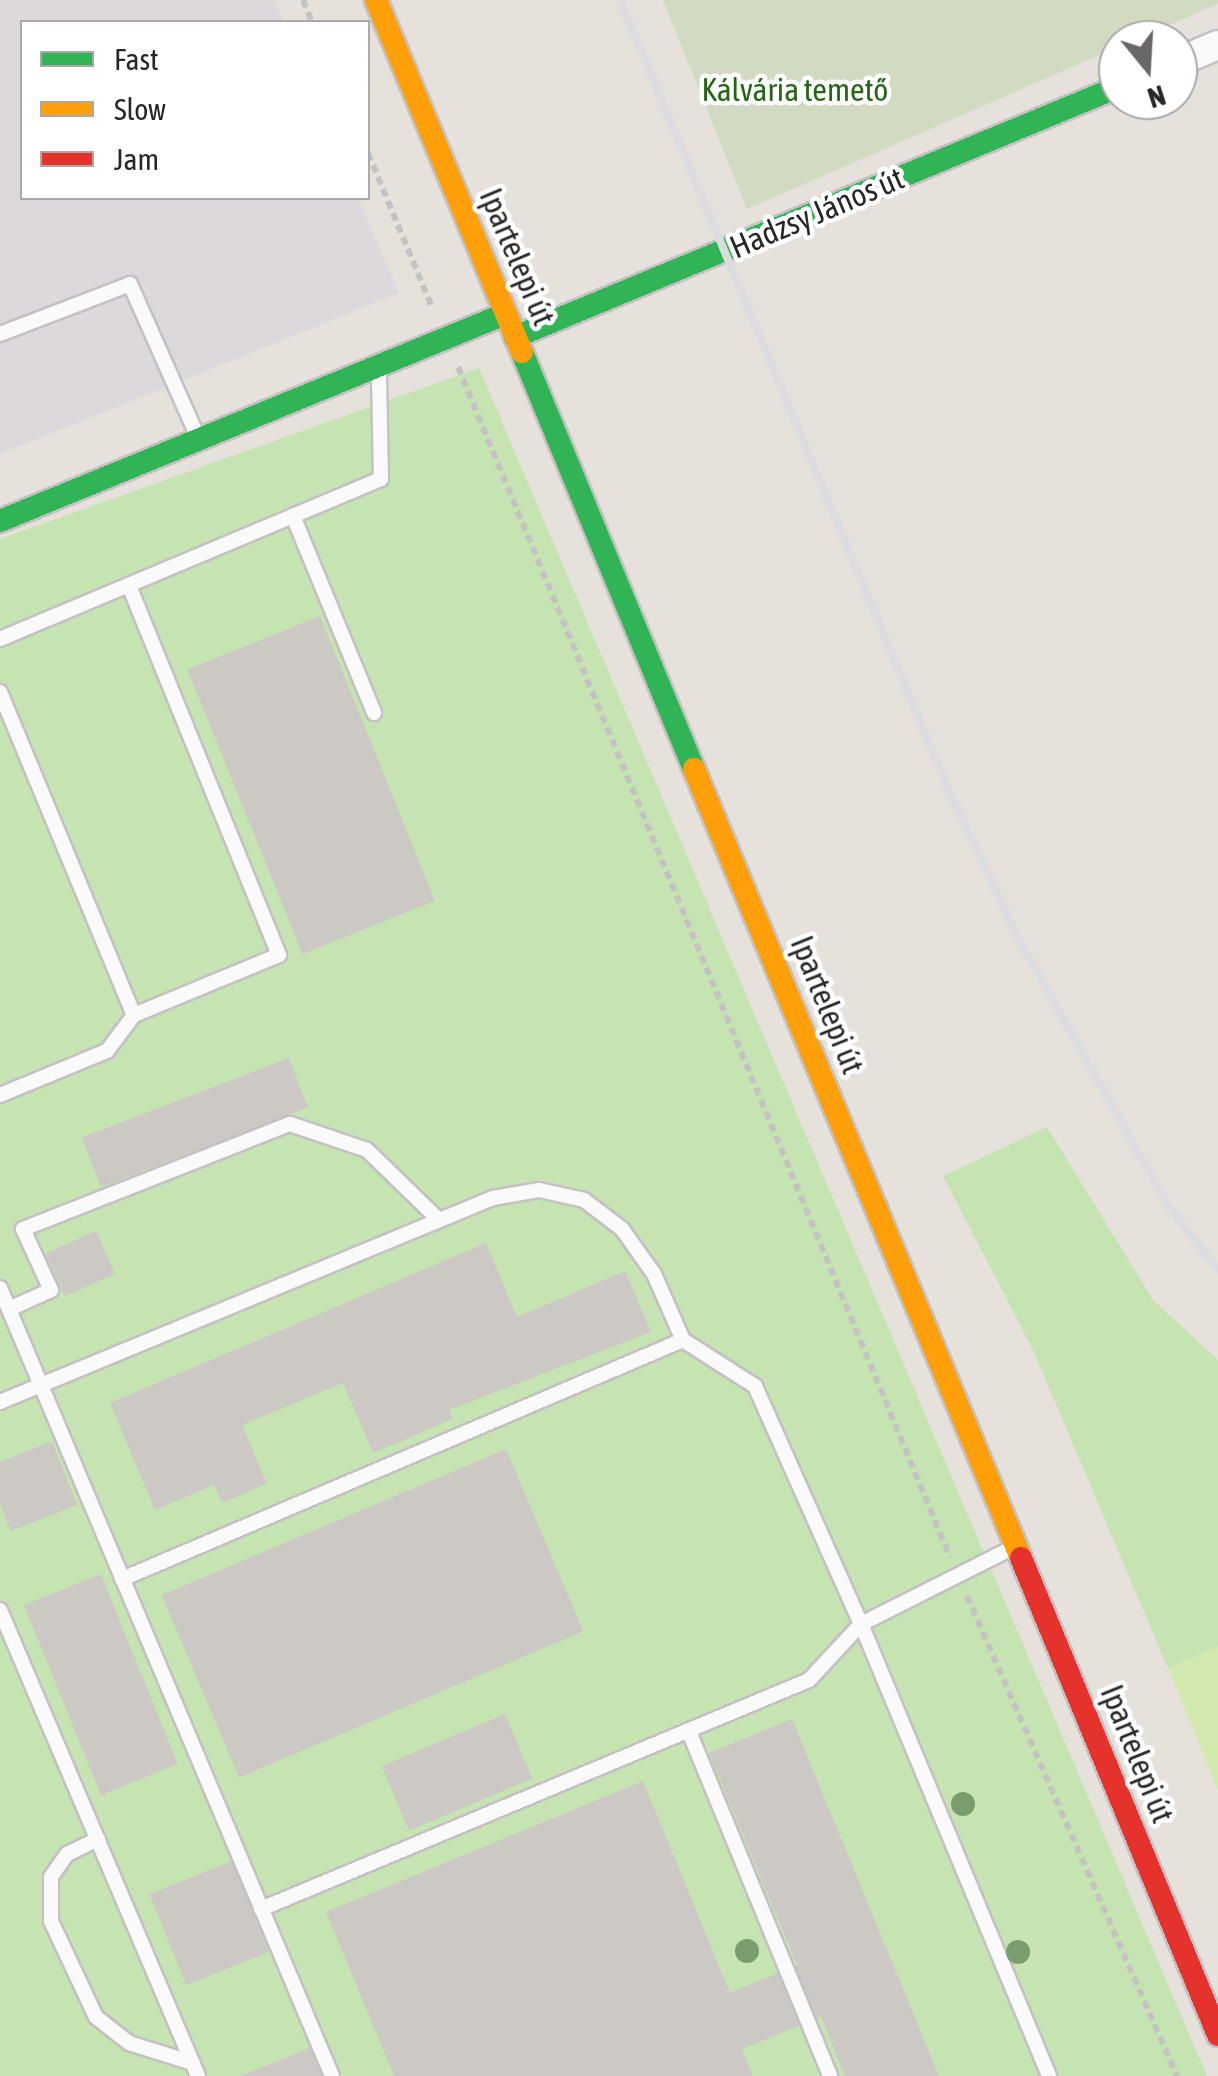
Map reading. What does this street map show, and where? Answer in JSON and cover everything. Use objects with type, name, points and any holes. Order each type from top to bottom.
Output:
[{"type":"main road","name":"Ipartelepi út","points":[[376,0],[1218,2035]]},
{"type":"main road","name":"Hadzsy János út","points":[[515,338],[1098,95]]},
{"type":"main road","points":[[0,521],[505,314]]},
{"type":"lane","points":[[0,334],[130,284],[199,440]]},
{"type":"lane","points":[[0,639],[381,479],[379,365]]},
{"type":"lane","points":[[293,516],[374,713]]},
{"type":"lane","points":[[0,1095],[107,1052],[134,1015],[279,955],[129,585]]},
{"type":"lane","points":[[0,692],[134,1015]]},
{"type":"lane","points":[[9,1309],[51,1290],[24,1229],[290,1124],[367,1150],[438,1220]]},
{"type":"lane","points":[[0,1402],[40,1382],[493,1198],[539,1190],[584,1200],[622,1228],[654,1274],[683,1340],[755,1386],[861,1624],[1048,2076]]},
{"type":"lane","points":[[0,1288],[332,2076]]},
{"type":"lane","points":[[122,1578],[683,1340]]},
{"type":"lane","points":[[262,1908],[690,1734],[809,1680],[861,1624],[1016,1546]]},
{"type":"lane","points":[[0,1610],[196,2070]]},
{"type":"lane","points":[[690,1734],[830,2076]]},
{"type":"lane","points":[[98,1839],[67,1854],[51,1876],[51,1921],[96,2017],[129,2043],[196,2070]]},
{"type":"path","points":[[370,159],[958,1576],[1177,2076]]},
{"type":"shaded area","points":[[0,0],[274,0],[283,20],[20,20],[20,200],[359,200],[399,293],[0,454]]},
{"type":"green space","name":"Kálvária temető","points":[[663,0],[1218,0],[1218,4],[1181,20],[1098,20],[1098,56],[747,209]]},
{"type":"green space","points":[[479,368],[1207,2076],[0,2076],[0,539]]},
{"type":"green space","points":[[1047,1127],[1153,1300],[1218,1360],[1218,1647],[1168,1668],[1033,1350],[943,1176]]},
{"type":"green space","points":[[1218,1647],[1218,1790],[1168,1668]]},
{"type":"building","points":[[320,616],[435,901],[302,954],[187,670]]},
{"type":"building","points":[[289,1058],[308,1107],[101,1187],[82,1138]]},
{"type":"building","points":[[96,1231],[115,1274],[65,1296],[46,1253]]},
{"type":"building","points":[[486,1243],[517,1317],[625,1271],[651,1332],[449,1410],[453,1419],[373,1453],[343,1383],[242,1425],[267,1484],[222,1503],[214,1485],[155,1510],[110,1403]]},
{"type":"building","points":[[52,1441],[77,1505],[11,1531],[0,1504],[0,1462]]},
{"type":"building","points":[[506,1449],[583,1631],[239,1777],[162,1595]]},
{"type":"building","points":[[101,1574],[178,1764],[101,1795],[24,1605]]},
{"type":"building","points":[[505,1714],[532,1778],[409,1831],[382,1766]]},
{"type":"building","points":[[792,1719],[939,2076],[845,2076],[821,2017],[742,2049],[753,2076],[394,2076],[326,1912],[643,1781],[730,1993],[797,1965],[709,1753]]},
{"type":"building","points":[[232,1861],[269,1952],[186,1985],[149,1894]]},
{"type":"building","points":[[310,2048],[322,2076],[240,2076]]},
{"type":"railway","points":[[620,0],[946,784],[1018,938],[1167,1204],[1218,1270]]},
{"type":"traffic: fast","points":[[515,337],[1098,95]]},
{"type":"traffic: fast","points":[[0,521],[505,314]]},
{"type":"traffic: fast","points":[[522,352],[694,769]]},
{"type":"traffic: slow","points":[[376,0],[522,352]]},
{"type":"traffic: slow","points":[[694,769],[1021,1558]]},
{"type":"traffic: jam","points":[[1021,1558],[1218,2035]]}]
